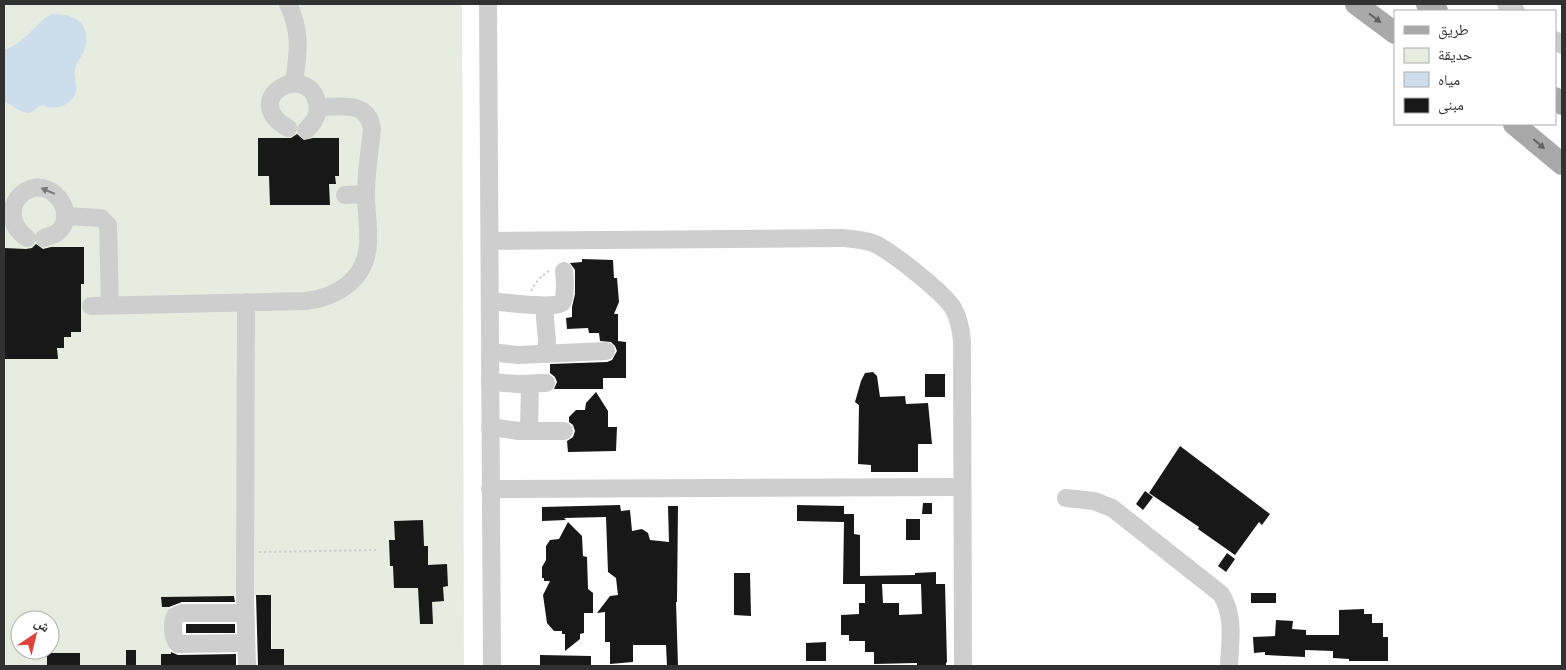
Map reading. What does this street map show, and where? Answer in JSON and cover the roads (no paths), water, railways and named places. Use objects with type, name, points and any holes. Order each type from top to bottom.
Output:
[{"type":"main road","points":[[1356,4],[1394,32]]},
{"type":"main road","points":[[1515,125],[1562,164]]},
{"type":"street","points":[[288,4],[296,26],[299,45],[294,83]]},
{"type":"street","points":[[488,4],[490,489],[494,662]]},
{"type":"street","points":[[288,128],[277,122],[271,113],[270,103],[273,93],[279,88],[294,83],[308,88],[317,100],[316,117],[306,130]]},
{"type":"street","points":[[91,306],[321,299],[336,294],[348,285],[358,274],[368,246],[366,194],[372,129],[371,121],[361,109],[318,108]]},
{"type":"street","points":[[33,188],[42,188],[52,191],[59,197],[64,205],[65,216],[64,222],[57,233],[35,238],[16,228],[8,216],[18,198],[24,192],[33,188]]},
{"type":"street","points":[[345,196],[366,194]]},
{"type":"street","points":[[65,216],[101,218],[108,225],[110,305]]},
{"type":"street","points":[[490,241],[843,238],[860,240],[874,244],[887,252],[945,298],[954,310],[960,326],[962,341],[961,487],[964,662]]},
{"type":"street","points":[[490,301],[544,306],[559,305],[564,300],[564,272]]},
{"type":"street","points":[[246,302],[245,613],[247,666]]},
{"type":"street","points":[[544,306],[547,341],[546,354]]},
{"type":"street","points":[[490,352],[518,355],[606,352]]},
{"type":"street","points":[[490,382],[538,384],[529,431]]},
{"type":"street","points":[[490,427],[529,431],[564,431]]},
{"type":"street","points":[[490,489],[961,487]]},
{"type":"street","points":[[1066,498],[1094,501],[1112,508],[1221,594],[1227,603],[1230,614],[1230,666]]},
{"type":"street","points":[[245,613],[182,613],[175,616],[173,622],[174,639],[178,644],[246,643]]},
{"type":"water","points":[[51,14],[73,17],[79,21],[86,32],[85,48],[75,69],[76,92],[73,98],[63,106],[42,106],[30,113],[25,113],[4,101],[4,50],[18,43]]}]
